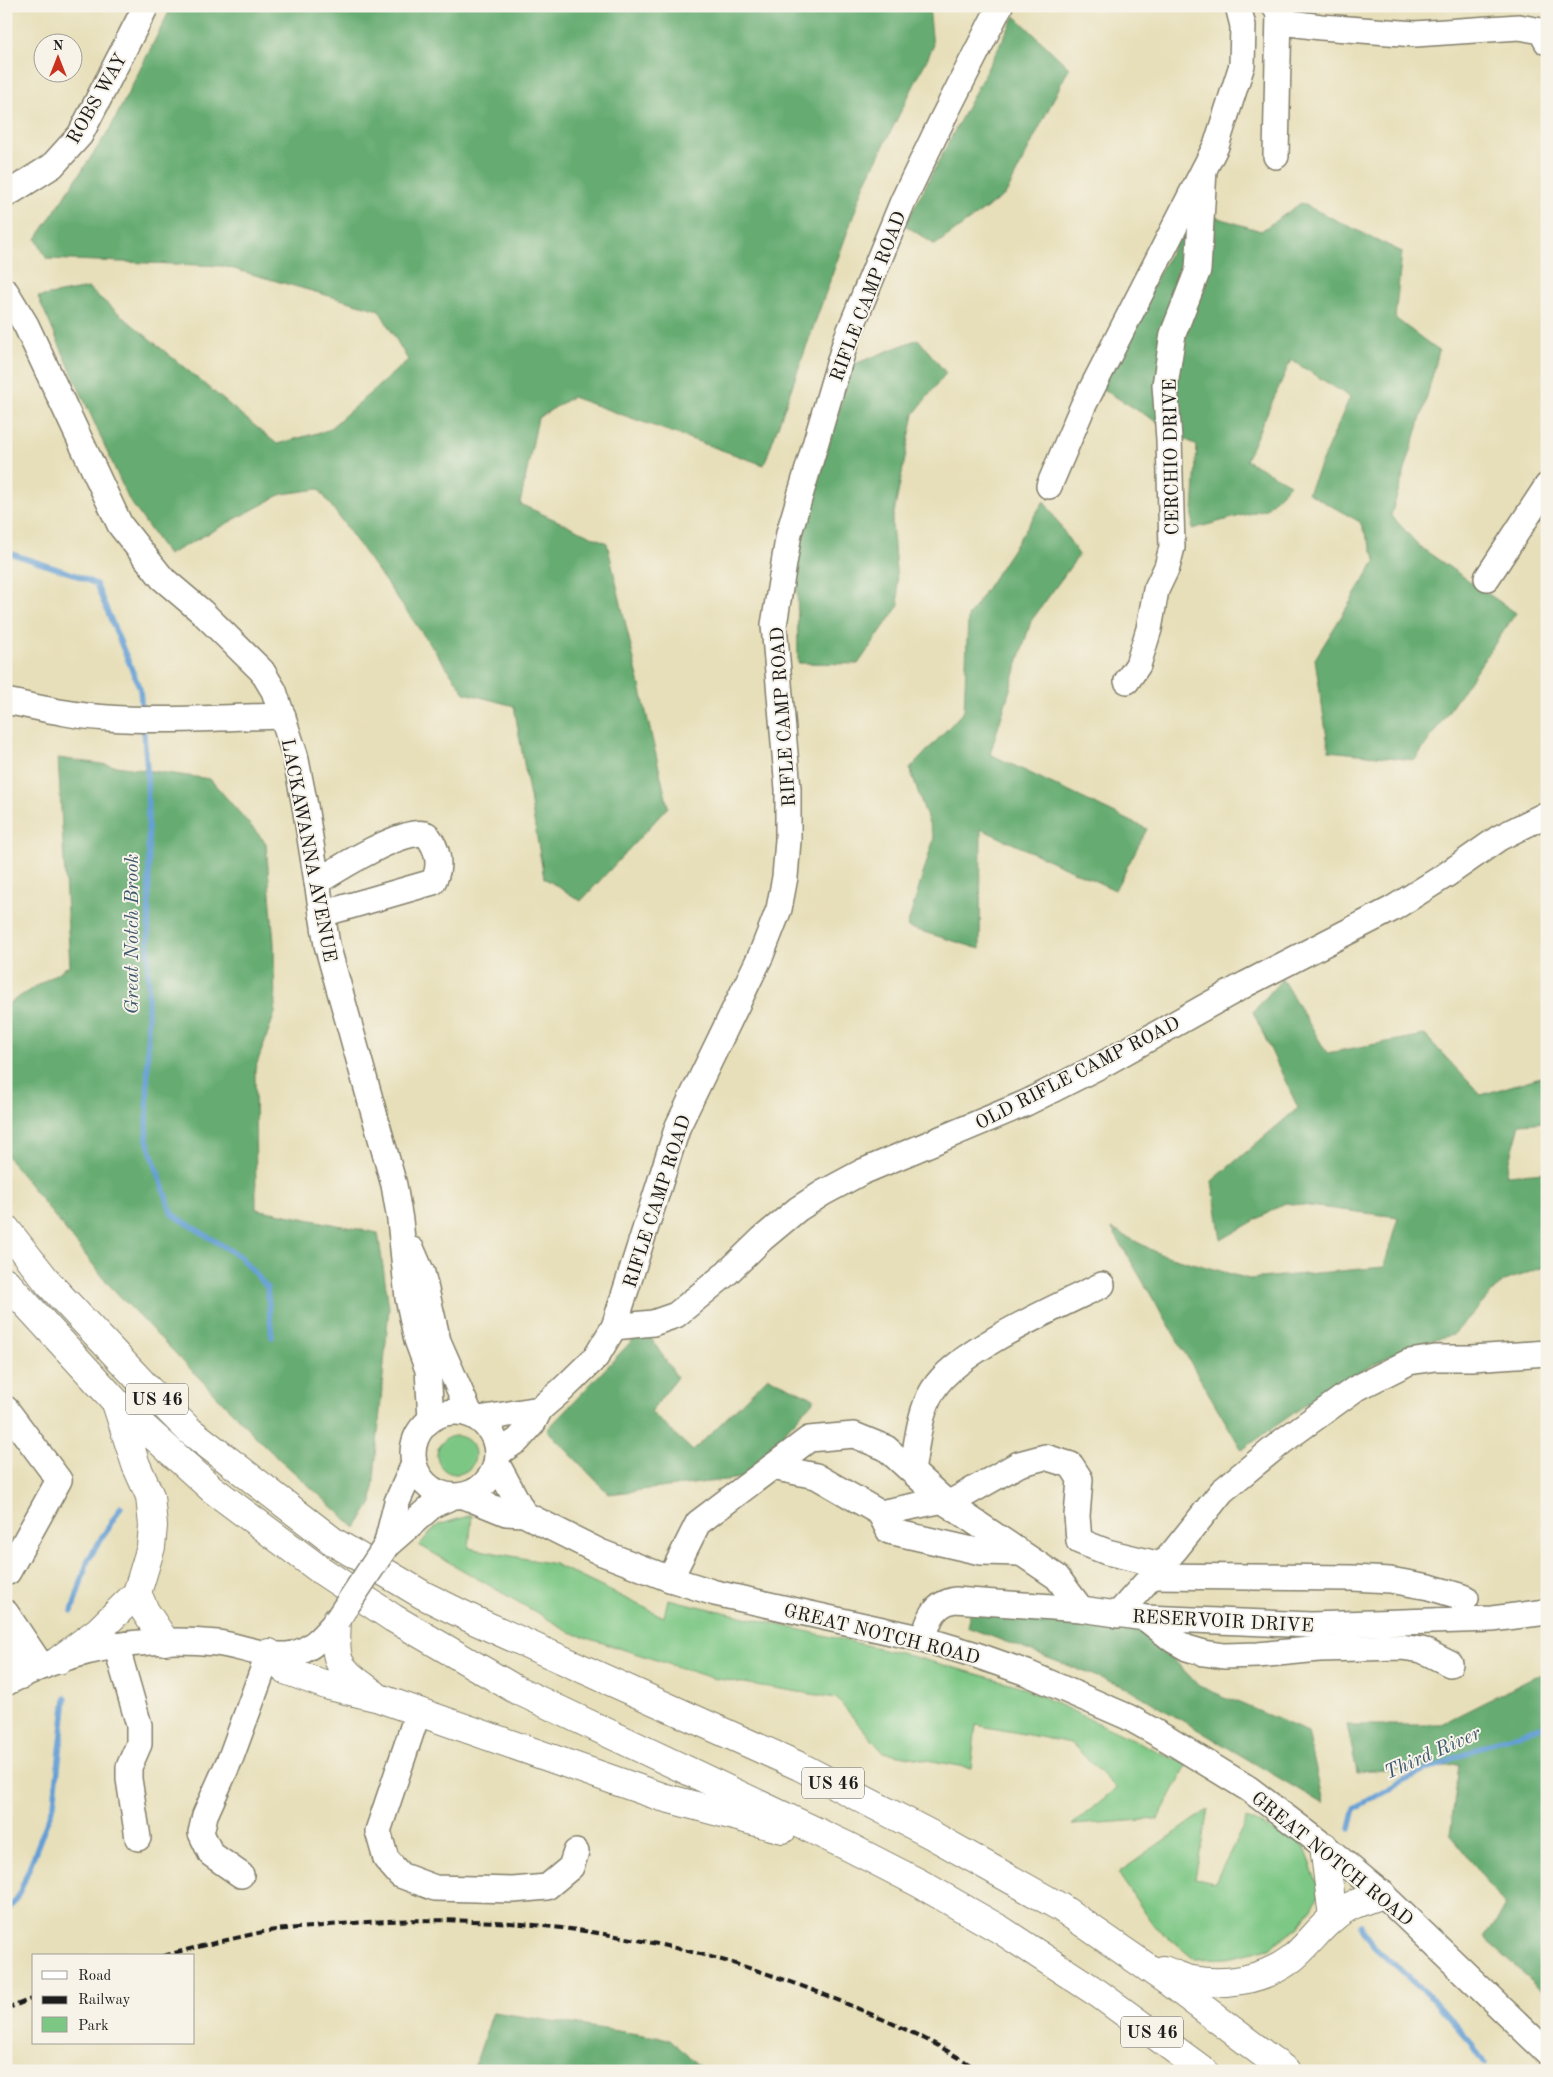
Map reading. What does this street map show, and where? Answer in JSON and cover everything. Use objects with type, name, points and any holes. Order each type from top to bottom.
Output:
[{"type":"highway","name":"US 46","points":[[6,1229],[50,1286],[190,1431],[334,1542],[423,1594],[476,1621],[696,1722],[799,1766],[930,1834],[1060,1907],[1132,1956],[1286,2071]]},
{"type":"highway","name":"US 46","points":[[6,1282],[116,1402],[212,1489],[320,1569],[400,1623],[515,1689],[847,1846],[919,1883],[1001,1930],[1099,1994],[1204,2071]]},
{"type":"highway","points":[[32,1672],[98,1631],[137,1593],[151,1547],[153,1526],[150,1496],[136,1465],[116,1402]]},
{"type":"highway","points":[[137,1593],[145,1611],[165,1640]]},
{"type":"highway","points":[[337,1620],[335,1649],[339,1662],[349,1675],[380,1698]]},
{"type":"highway","points":[[269,1653],[285,1670],[329,1686],[380,1698],[662,1797],[847,1846]]},
{"type":"highway","points":[[1324,1846],[1333,1917]]},
{"type":"highway","points":[[1132,1956],[1191,1980],[1220,1983],[1262,1976],[1290,1960],[1333,1917],[1349,1907],[1382,1894]]},
{"type":"street","name":"ROBS WAY","points":[[6,195],[52,166],[80,135],[146,6]]},
{"type":"street","name":"CERCHIO DRIVE","points":[[1049,486],[1083,406],[1216,146],[1242,65],[1243,26],[1238,6]]},
{"type":"street","points":[[1277,8],[1290,23],[1415,34],[1519,27],[1541,31],[1547,42]]},
{"type":"street","points":[[1276,156],[1277,8]]},
{"type":"street","name":"RIFLE CAMP ROAD","points":[[498,1458],[533,1423],[540,1409],[596,1357],[614,1327],[678,1126],[761,955],[779,909],[785,877],[788,840],[788,789],[774,625],[789,533],[846,340],[869,281],[925,156],[994,10]]},
{"type":"street","name":"CERCHIO DRIVE","points":[[1127,681],[1138,665],[1149,629],[1156,590],[1167,567],[1172,547],[1170,439],[1165,386],[1173,334],[1198,270],[1204,170]]},
{"type":"street","name":"LACKAWANNA AVENUE","points":[[6,292],[26,325],[120,525],[162,578],[202,612],[262,671],[274,692],[295,755],[332,963],[394,1185],[400,1220],[408,1298],[417,1340],[428,1370],[431,1420]]},
{"type":"street","points":[[1486,578],[1547,486]]},
{"type":"street","points":[[7,705],[108,718],[154,719],[283,716]]},
{"type":"street","name":"OLD RIFLE CAMP ROAD","points":[[614,1327],[653,1322],[676,1314],[728,1273],[762,1239],[798,1209],[823,1192],[862,1172],[1026,1103],[1105,1063],[1238,989],[1392,908],[1446,875],[1499,838],[1547,814]]},
{"type":"street","points":[[317,882],[356,858],[416,832],[427,835],[436,851],[438,872],[433,882],[322,914]]},
{"type":"street","name":"LACKAWANNA AVENUE","points":[[400,1220],[422,1273],[438,1341],[474,1417]]},
{"type":"street","points":[[912,1471],[925,1409],[932,1391],[940,1380],[997,1339],[1102,1285]]},
{"type":"street","points":[[1117,1615],[1222,1491],[1283,1441],[1355,1389],[1409,1362],[1435,1358],[1472,1358],[1547,1353]]},
{"type":"street","points":[[6,1409],[59,1480],[8,1572]]},
{"type":"street","points":[[457,1496],[439,1494],[430,1489],[420,1478],[414,1464],[412,1454],[418,1434],[431,1420],[450,1413],[474,1417],[540,1409]]},
{"type":"street","points":[[474,1417],[492,1433],[498,1458],[524,1514]]},
{"type":"street","points":[[670,1579],[698,1523],[809,1439],[854,1435],[886,1448],[946,1502],[1057,1577],[1081,1609]]},
{"type":"street","points":[[880,1513],[946,1502],[1019,1464],[1045,1457],[1070,1465],[1080,1479],[1077,1516],[1079,1541],[1156,1570],[1390,1580],[1429,1587],[1466,1598]]},
{"type":"street","points":[[32,1672],[116,1645],[165,1640],[220,1644],[269,1653],[290,1654],[310,1647],[320,1640],[337,1620],[386,1546],[433,1505],[457,1496],[475,1492],[485,1485],[493,1475],[498,1458]]},
{"type":"street","points":[[386,1546],[397,1502],[414,1464]]},
{"type":"street","points":[[772,1467],[816,1476],[880,1513],[889,1531],[981,1552],[1022,1554]]},
{"type":"street","name":"GREAT NOTCH ROAD","points":[[457,1496],[506,1513],[524,1514],[600,1552],[670,1579],[715,1593],[923,1639],[1027,1673],[1128,1717],[1249,1789],[1324,1846],[1382,1894],[1547,2052]]},
{"type":"street","name":"RESERVOIR DRIVE","points":[[923,1639],[930,1616],[942,1604],[955,1600],[1081,1609],[1145,1618],[1312,1625],[1482,1620],[1547,1612]]},
{"type":"street","points":[[6,1613],[32,1672]]},
{"type":"street","points":[[1145,1618],[1173,1640],[1188,1648],[1217,1655],[1258,1655],[1319,1649],[1401,1647],[1422,1650],[1450,1664]]},
{"type":"street","points":[[116,1645],[139,1725],[139,1744],[129,1767],[138,1838]]},
{"type":"street","points":[[6,1652],[32,1672]]},
{"type":"street","points":[[241,1875],[211,1854],[201,1833],[205,1815],[231,1757],[269,1653]]},
{"type":"street","points":[[418,1712],[378,1831],[386,1858],[400,1875],[435,1888],[513,1890],[547,1887],[571,1867],[576,1852]]},
{"type":"green space","points":[[172,6],[929,6],[933,47],[865,183],[764,465],[572,397],[538,418],[520,504],[607,543],[668,807],[581,901],[544,878],[514,706],[465,693],[319,489],[282,494],[168,555],[128,498],[38,297],[88,288],[277,444],[328,430],[408,360],[379,310],[223,266],[47,259],[36,239],[111,127]]},
{"type":"green space","points":[[1015,16],[1069,68],[1006,194],[935,245],[905,225]]},
{"type":"green space","points":[[1301,203],[1402,252],[1395,318],[1439,351],[1424,408],[1391,515],[1420,547],[1516,613],[1415,760],[1329,751],[1315,659],[1376,560],[1360,522],[1308,493],[1350,397],[1291,360],[1246,460],[1290,484],[1266,509],[1192,529],[1197,446],[1099,387],[1193,210],[1261,231]]},
{"type":"green space","points":[[918,339],[946,373],[914,414],[892,523],[899,605],[858,664],[798,663],[797,556],[852,365]]},
{"type":"green space","points":[[1044,501],[1079,555],[1031,621],[990,754],[1147,829],[1115,890],[981,829],[980,949],[907,927],[934,838],[910,769],[964,711],[968,617]]},
{"type":"green space","points":[[58,758],[210,779],[266,843],[274,943],[275,1013],[255,1069],[256,1209],[378,1233],[389,1307],[372,1503],[356,1528],[266,1447],[110,1286],[6,1155],[6,1005],[70,965]]},
{"type":"green space","points":[[1282,979],[1327,1053],[1425,1035],[1481,1095],[1547,1075],[1547,1122],[1520,1124],[1506,1175],[1547,1172],[1547,1266],[1502,1282],[1453,1335],[1410,1345],[1322,1393],[1242,1450],[1112,1229],[1160,1254],[1249,1279],[1384,1267],[1398,1217],[1285,1203],[1221,1240],[1212,1181],[1298,1108],[1253,1012]]},
{"type":"green space","points":[[644,1328],[677,1377],[651,1412],[693,1451],[768,1377],[815,1399],[742,1478],[609,1494],[547,1430]]},
{"type":"green space","points":[[456,1436],[470,1441],[475,1455],[470,1469],[456,1474],[442,1469],[437,1455],[442,1441]]},
{"type":"green space","points":[[472,1515],[469,1548],[554,1564],[664,1617],[668,1599],[900,1653],[1017,1685],[1187,1765],[1158,1819],[1072,1825],[1116,1788],[1071,1743],[976,1725],[971,1768],[883,1752],[836,1698],[712,1678],[572,1633],[419,1545],[438,1525]]},
{"type":"green space","points":[[970,1612],[1139,1624],[1199,1686],[1308,1732],[1323,1804],[1129,1689],[967,1627]]},
{"type":"green space","points":[[1547,1671],[1547,1784],[1541,1828],[1547,1842],[1547,1994],[1484,1938],[1506,1907],[1450,1834],[1459,1765],[1357,1772],[1347,1725],[1439,1725]]},
{"type":"green space","points":[[1208,1810],[1195,1878],[1215,1882],[1247,1819],[1303,1843],[1321,1890],[1300,1927],[1270,1948],[1229,1958],[1194,1959],[1154,1926],[1118,1873]]},
{"type":"green space","points":[[493,2012],[670,2039],[704,2071],[473,2071]]},
{"type":"waterway","name":"Great Notch Brook","points":[[6,552],[73,574],[96,584],[140,689],[142,712]]},
{"type":"waterway","name":"Great Notch Brook","points":[[143,724],[147,769],[149,875],[147,1140],[172,1214],[239,1256],[267,1287],[272,1337]]},
{"type":"waterway","name":"Great Notch Brook","points":[[72,1611],[88,1560],[121,1507]]},
{"type":"waterway","name":"Great Notch Brook","points":[[6,1913],[18,1897],[54,1804],[66,1698]]},
{"type":"waterway","name":"Third River","points":[[1350,1829],[1355,1808],[1406,1779],[1496,1741],[1547,1725]]},
{"type":"waterway","name":"Third River","points":[[1361,1925],[1374,1947],[1434,2001],[1472,2044],[1484,2063]]},
{"type":"railway","points":[[171,1954],[263,1932],[397,1921],[464,1921],[531,1925],[598,1933],[664,1945],[792,1982],[902,2028],[949,2052],[979,2071]]},
{"type":"railway","points":[[6,2009],[32,1999]]}]
